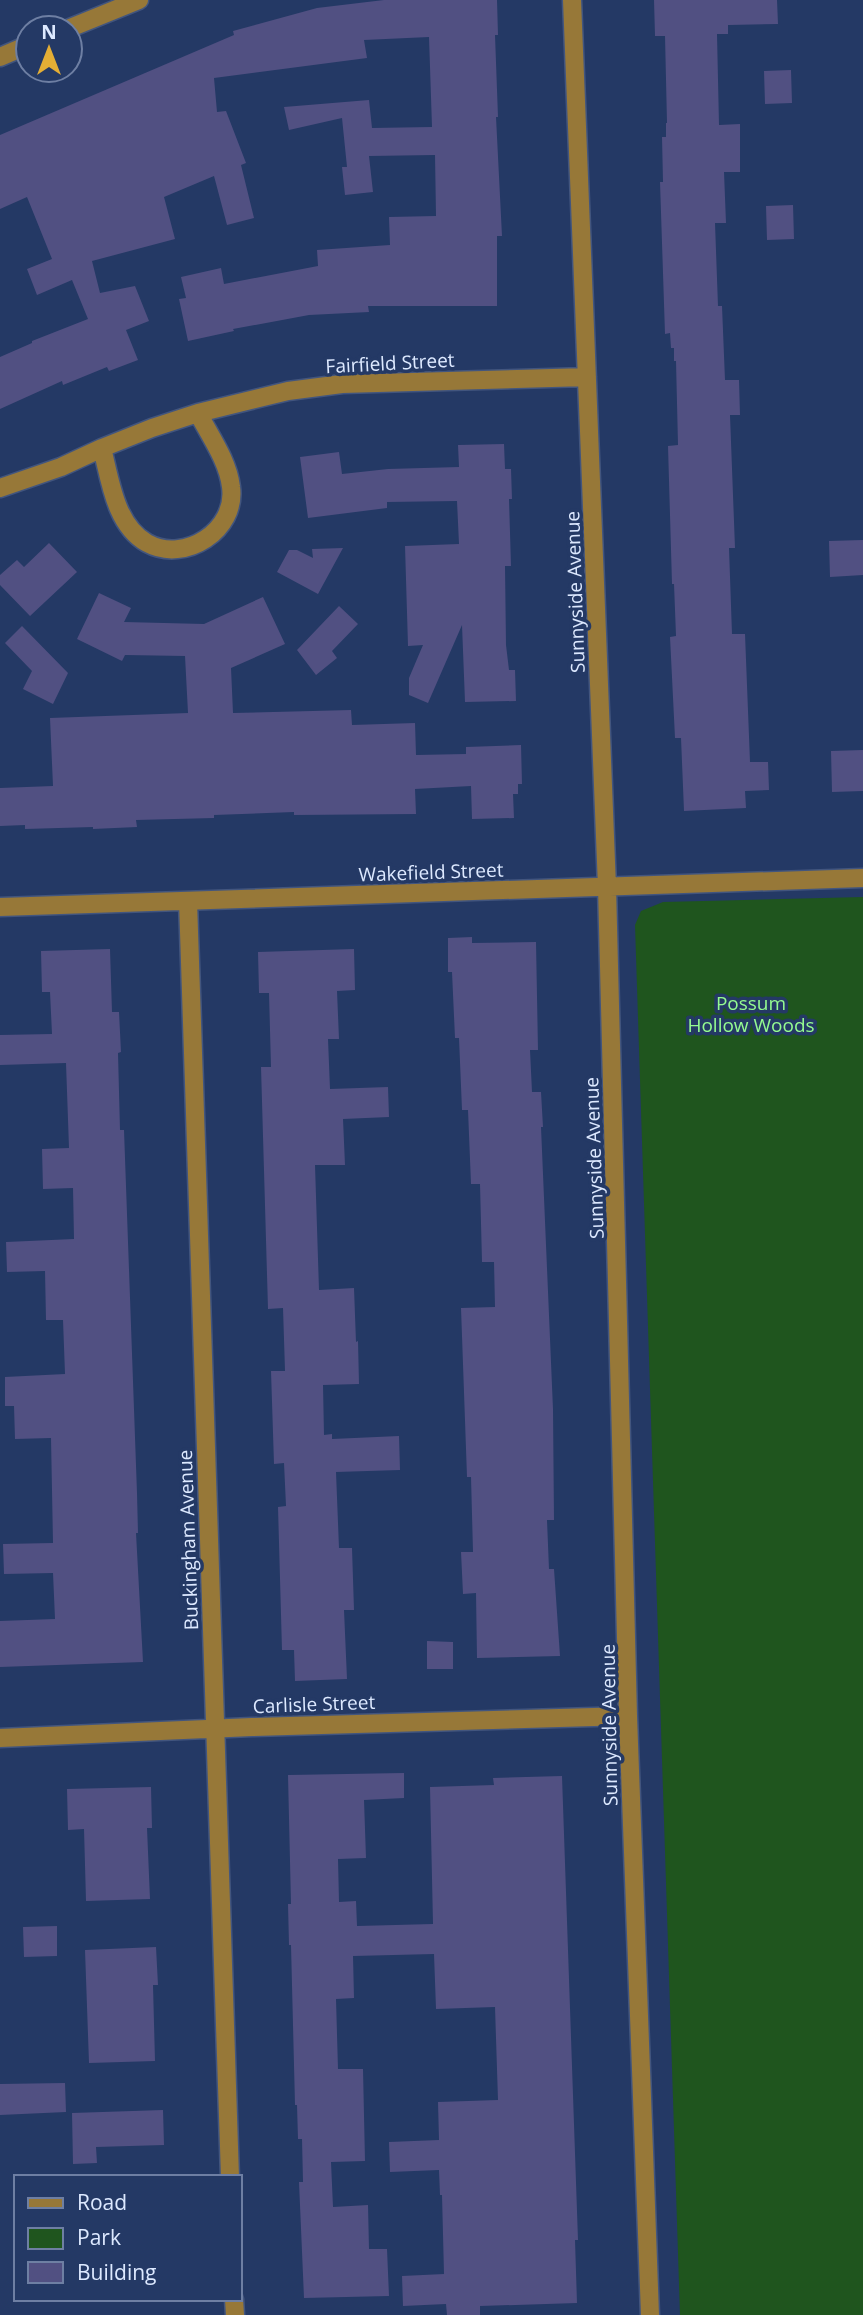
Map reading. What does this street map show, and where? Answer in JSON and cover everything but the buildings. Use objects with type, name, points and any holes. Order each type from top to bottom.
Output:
[{"type":"street","points":[[84,22],[139,0]]},
{"type":"street","name":"Sunnyside Avenue","points":[[572,0],[607,887],[628,1716],[650,2315]]},
{"type":"street","name":"Fairfield Street","points":[[0,488],[61,467],[102,447],[198,413],[288,391],[342,384],[587,377]]},
{"type":"street","points":[[102,447],[111,487],[128,525],[146,542],[162,548],[202,544],[220,527],[230,510],[231,487],[220,454],[198,413]]},
{"type":"street","name":"Wakefield Street","points":[[0,907],[863,878]]},
{"type":"street","name":"Buckingham Avenue","points":[[188,901],[230,2175]]},
{"type":"street","name":"Carlisle Street","points":[[0,1738],[215,1728],[628,1716]]},
{"type":"green space","name":"Possum Hollow Woods","points":[[863,897],[863,2315],[680,2315],[635,925],[641,911],[663,902]]}]
